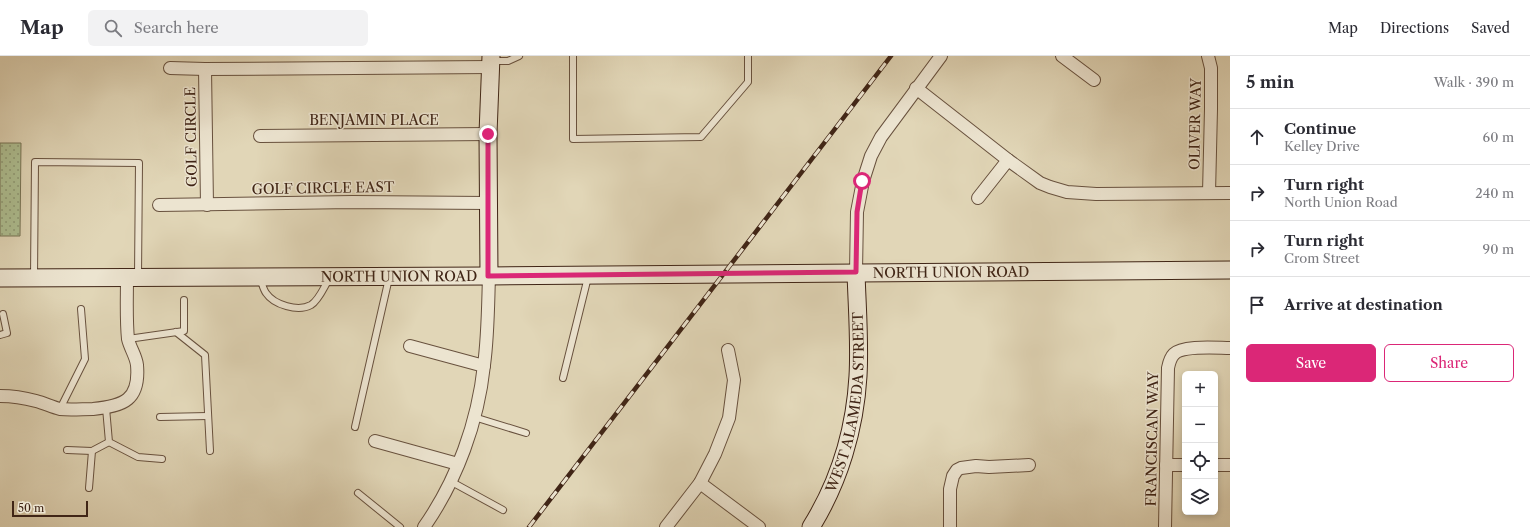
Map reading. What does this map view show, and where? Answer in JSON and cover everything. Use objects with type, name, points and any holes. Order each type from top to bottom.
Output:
[{"type":"street","points":[[856,272],[857,212],[862,181],[871,156],[881,137],[941,56]]},
{"type":"street","points":[[1062,56],[1094,80]]},
{"type":"street","name":"OLIVER WAY","points":[[1208,56],[1210,68],[1211,109],[1209,193]]},
{"type":"street","points":[[170,68],[205,69],[491,61],[488,134],[488,276],[484,366],[478,403],[458,464],[445,493],[424,527]]},
{"type":"street","name":"GOLF CIRCLE","points":[[205,69],[207,205]]},
{"type":"street","points":[[916,88],[1008,160],[1040,183],[1050,188],[1067,192],[1096,194],[1230,193]]},
{"type":"street","name":"BENJAMIN PLACE","points":[[260,136],[488,134]]},
{"type":"street","points":[[978,198],[1008,160]]},
{"type":"street","name":"GOLF CIRCLE EAST","points":[[159,205],[352,202],[488,203]]},
{"type":"street","name":"NORTH UNION ROAD","points":[[0,278],[1230,270]]},
{"type":"street","name":"WEST ALAMEDA STREET","points":[[812,527],[834,484],[849,441],[856,400],[858,364],[856,272]]},
{"type":"street","points":[[0,396],[37,401],[60,409],[106,408],[121,404],[132,396],[138,376],[137,363],[128,339],[126,324],[132,278]]},
{"type":"street","points":[[410,346],[484,366]]},
{"type":"street","name":"FRANCISCAN WAY","points":[[1165,527],[1168,368],[1170,359],[1174,354],[1184,348],[1230,348]]},
{"type":"street","points":[[666,527],[700,483],[715,454],[729,418],[734,380],[728,350]]},
{"type":"street","points":[[375,441],[458,464]]},
{"type":"street","points":[[950,527],[950,489],[953,476],[957,470],[976,466],[989,467],[1029,465]]},
{"type":"street","points":[[1166,465],[1182,465]]},
{"type":"street","points":[[1218,465],[1230,465]]},
{"type":"street","points":[[700,483],[758,527]]},
{"type":"lane","points":[[491,61],[508,61],[519,56]]},
{"type":"lane","points":[[573,56],[573,139],[701,137],[748,82],[748,56]]},
{"type":"lane","points":[[34,278],[36,162],[139,163],[132,278]]},
{"type":"lane","points":[[564,378],[588,275]]},
{"type":"lane","points":[[260,277],[266,293],[279,304],[296,308],[311,305],[318,297],[331,276]]},
{"type":"lane","points":[[355,427],[389,276]]},
{"type":"lane","points":[[128,339],[184,331],[184,300]]},
{"type":"lane","points":[[60,409],[84,359],[81,309]]},
{"type":"lane","points":[[0,335],[7,333],[3,314]]},
{"type":"lane","points":[[176,332],[205,355],[210,451]]},
{"type":"lane","points":[[106,408],[109,442]]},
{"type":"lane","points":[[160,417],[208,416]]},
{"type":"lane","points":[[474,417],[526,433]]},
{"type":"lane","points":[[67,450],[92,451],[109,442]]},
{"type":"lane","points":[[109,442],[138,457],[162,459]]},
{"type":"lane","points":[[89,488],[92,451]]},
{"type":"lane","points":[[450,481],[503,510]]},
{"type":"lane","points":[[358,493],[400,527]]},
{"type":"green space","points":[[0,143],[21,143],[20,236],[0,236]]},
{"type":"railway","points":[[529,527],[891,56]]},
{"type":"route","points":[[488,134],[488,276],[856,272],[857,212],[862,181]]}]
